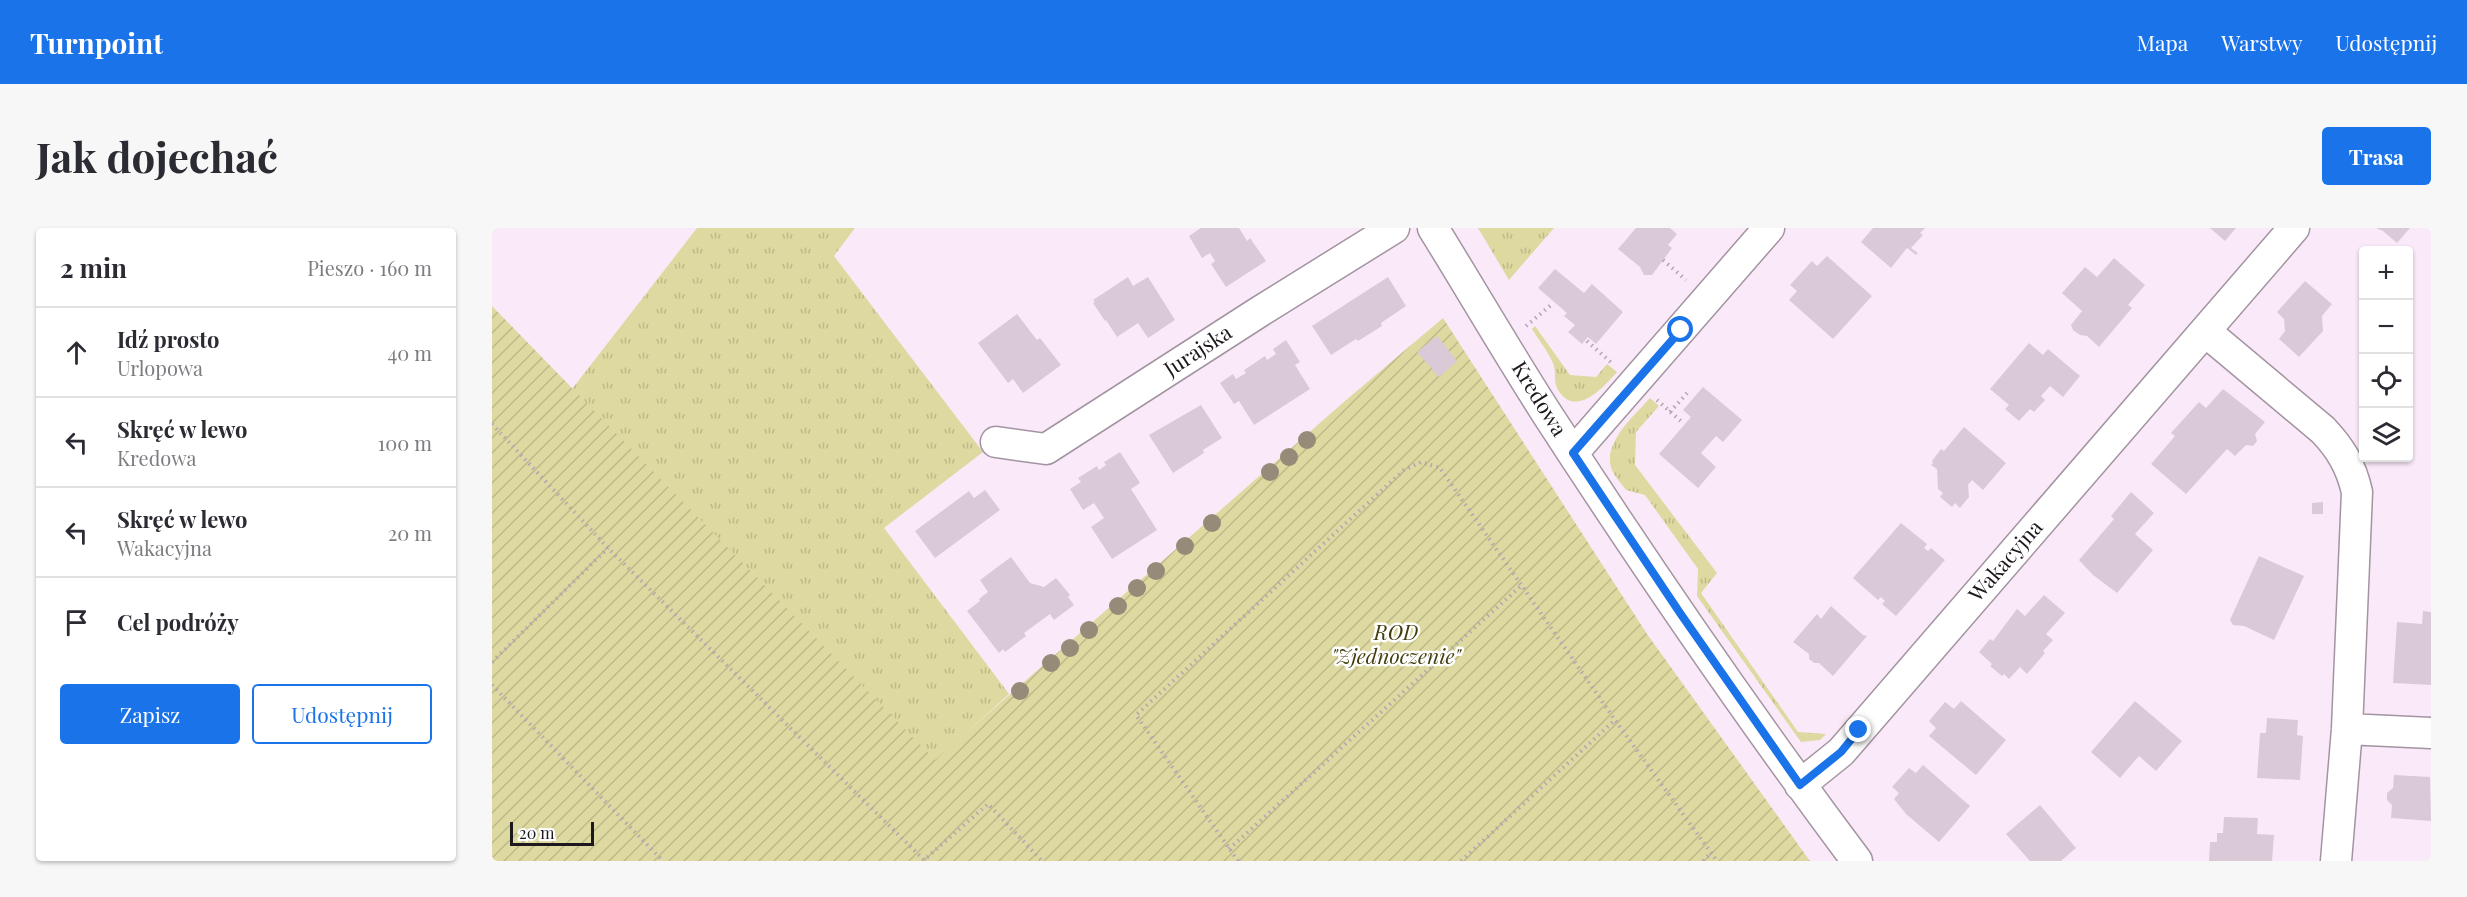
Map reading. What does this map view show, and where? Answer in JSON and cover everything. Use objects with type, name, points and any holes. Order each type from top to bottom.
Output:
[{"type":"street","name":"Jurajska","points":[[996,442],[1046,449],[1258,312],[1394,228]]},
{"type":"street","name":"Kredowa","points":[[1432,228],[1573,453],[1686,623],[1800,785],[1857,861]]},
{"type":"street","points":[[1573,453],[1769,228]]},
{"type":"street","name":"Wakacyjna","points":[[1800,785],[1841,752],[2294,228]]},
{"type":"street","points":[[2205,331],[2323,430],[2341,448],[2352,470],[2357,492],[2347,729],[2336,861]]},
{"type":"street","points":[[2347,729],[2431,733]]},
{"type":"path","points":[[1663,260],[1678,273]]},
{"type":"path","points":[[1526,327],[1551,305]]},
{"type":"path","points":[[1587,341],[1616,366]]},
{"type":"path","points":[[1670,412],[1688,392]]},
{"type":"path","points":[[1659,402],[1683,423]]},
{"type":"path","points":[[492,424],[608,548],[924,860],[988,804],[1042,861]]},
{"type":"path","points":[[1238,861],[1136,715],[1404,470],[1421,462],[1440,468],[1615,720],[1717,861]]},
{"type":"path","points":[[492,662],[493,655],[608,548]]},
{"type":"path","points":[[1229,849],[1522,585]]},
{"type":"path","points":[[492,684],[663,861]]},
{"type":"path","points":[[1461,861],[1615,720]]},
{"type":"path","points":[[1703,861],[1712,853]]},
{"type":"green space","points":[[697,228],[855,228],[834,256],[983,452],[884,528],[1009,694],[935,761],[572,389]]},
{"type":"green space","points":[[1478,228],[1554,228],[1509,280]]},
{"type":"green space","name":"ROD \"Zjednoczenie\"","points":[[492,306],[935,760],[1443,318],[1647,634],[1810,861],[492,861]]},
{"type":"green space","points":[[1535,326],[1570,375],[1596,377],[1607,364],[1617,372],[1588,398],[1572,401],[1564,397],[1557,388],[1555,371],[1548,353],[1532,329]]},
{"type":"green space","points":[[1650,398],[1659,406],[1636,432],[1635,465],[1717,573],[1701,593],[1798,732],[1826,734],[1820,740],[1801,742],[1697,596],[1698,569],[1645,495],[1626,490],[1613,473],[1610,460],[1615,440],[1628,421]]},
{"type":"building","points":[[1201,228],[1239,228],[1247,241],[1250,238],[1266,261],[1226,287],[1211,264],[1215,261],[1210,253],[1202,258],[1189,236]]},
{"type":"building","points":[[1636,228],[1670,228],[1677,234],[1668,245],[1672,248],[1652,275],[1644,275],[1640,267],[1618,249]]},
{"type":"building","points":[[1873,228],[1925,228],[1920,233],[1923,235],[1911,248],[1918,253],[1916,255],[1907,248],[1891,268],[1861,242]]},
{"type":"building","points":[[2210,228],[2236,228],[2225,241]]},
{"type":"building","points":[[2376,228],[2410,228],[2397,243]]},
{"type":"building","points":[[1827,256],[1872,296],[1833,339],[1789,300],[1797,291],[1790,285],[1812,261],[1817,266]]},
{"type":"building","points":[[2114,258],[2145,285],[2128,305],[2132,308],[2099,347],[2087,336],[2080,335],[2073,330],[2071,325],[2082,311],[2062,293],[2085,267],[2097,277]]},
{"type":"building","points":[[1555,269],[1584,293],[1592,284],[1623,312],[1596,344],[1588,337],[1582,344],[1568,332],[1575,325],[1564,316],[1567,313],[1538,288]]},
{"type":"building","points":[[1128,277],[1133,286],[1148,277],[1175,320],[1148,338],[1138,323],[1117,337],[1093,303],[1095,302],[1093,300]]},
{"type":"building","points":[[1388,277],[1406,306],[1381,323],[1382,326],[1331,355],[1312,326]]},
{"type":"building","points":[[2305,281],[2332,304],[2322,316],[2323,331],[2299,357],[2279,339],[2285,331],[2284,319],[2277,312]]},
{"type":"building","points":[[1017,314],[1037,340],[1040,338],[1061,365],[1023,393],[1013,379],[1008,383],[978,343]]},
{"type":"building","points":[[1437,336],[1457,361],[1439,377],[1417,352]]},
{"type":"building","points":[[1286,340],[1300,362],[1295,365],[1310,389],[1254,425],[1239,401],[1234,404],[1220,383],[1233,374],[1236,379],[1246,373],[1244,370],[1265,356],[1267,360],[1276,354],[1273,349]]},
{"type":"building","points":[[2029,343],[2043,355],[2048,349],[2080,376],[2063,397],[2050,386],[2041,396],[2045,400],[2034,412],[2030,409],[2019,421],[2005,409],[2009,405],[1990,389]]},
{"type":"building","points":[[1703,387],[1742,420],[1723,442],[1716,436],[1701,453],[1716,467],[1698,488],[1659,454],[1691,417],[1683,410]]},
{"type":"building","points":[[2223,389],[2265,422],[2255,434],[2257,441],[2253,446],[2246,445],[2235,456],[2227,449],[2186,494],[2151,464],[2175,436],[2171,433],[2199,402],[2206,408]]},
{"type":"building","points":[[1201,405],[1222,438],[1173,473],[1149,435]]},
{"type":"building","points":[[1964,427],[2006,463],[1983,490],[1972,480],[1968,485],[1969,497],[1960,508],[1955,503],[1952,507],[1940,497],[1943,493],[1938,489],[1937,469],[1931,465],[1941,449],[1944,451]]},
{"type":"building","points":[[1120,452],[1140,483],[1131,489],[1157,530],[1112,559],[1091,527],[1104,518],[1094,503],[1083,510],[1070,489],[1081,482],[1078,478],[1097,466],[1099,470],[1106,465],[1104,462]]},
{"type":"building","points":[[985,490],[1000,510],[935,558],[915,531],[969,491],[974,498]]},
{"type":"building","points":[[2131,492],[2154,513],[2135,534],[2153,550],[2117,593],[2093,575],[2079,560],[2114,519],[2111,516]]},
{"type":"building","points":[[2323,502],[2323,514],[2312,514],[2312,503]]},
{"type":"building","points":[[1901,523],[1927,544],[1924,548],[1928,551],[1931,548],[1945,560],[1896,616],[1882,604],[1885,601],[1881,597],[1878,600],[1853,578]]},
{"type":"building","points":[[2259,556],[2304,576],[2274,640],[2244,626],[2233,625],[2230,620]]},
{"type":"building","points":[[1011,557],[1030,583],[1044,587],[1056,578],[1070,595],[1068,597],[1074,605],[1054,620],[1050,614],[1024,633],[1026,636],[1005,652],[1003,649],[999,653],[967,611],[988,592],[980,580]]},
{"type":"building","points":[[2044,595],[2065,613],[2046,634],[2053,640],[2027,674],[2020,667],[2009,679],[2004,674],[2002,676],[1979,652],[1990,639],[1993,641],[2017,609],[2025,616]]},
{"type":"building","points":[[1831,606],[1867,636],[1833,676],[1819,663],[1814,663],[1809,659],[1809,654],[1793,642],[1817,614],[1821,619]]},
{"type":"building","points":[[2423,611],[2431,612],[2431,685],[2393,683],[2397,622],[2422,624]]},
{"type":"building","points":[[1961,701],[2006,740],[1976,775],[1929,736],[1936,728],[1929,721],[1945,702],[1954,709]]},
{"type":"building","points":[[2135,701],[2182,741],[2156,771],[2139,756],[2120,778],[2091,752]]},
{"type":"building","points":[[2267,718],[2298,720],[2297,735],[2303,736],[2300,780],[2257,778],[2260,733],[2266,733]]},
{"type":"building","points":[[1923,765],[1970,806],[1939,842],[1906,814],[1894,799],[1899,793],[1892,787],[1909,768],[1916,773]]},
{"type":"building","points":[[2394,775],[2430,777],[2431,821],[2391,818],[2392,805],[2387,800],[2387,793],[2393,788]]},
{"type":"building","points":[[2040,805],[2076,848],[2061,861],[2030,861],[2006,834]]},
{"type":"building","points":[[2224,817],[2258,818],[2257,834],[2274,835],[2272,861],[2209,861],[2210,842],[2217,842],[2217,833],[2223,833]]},
{"type":"route","points":[[1681,330],[1573,453],[1774,751],[1800,785],[1841,752],[1859,730]]}]
